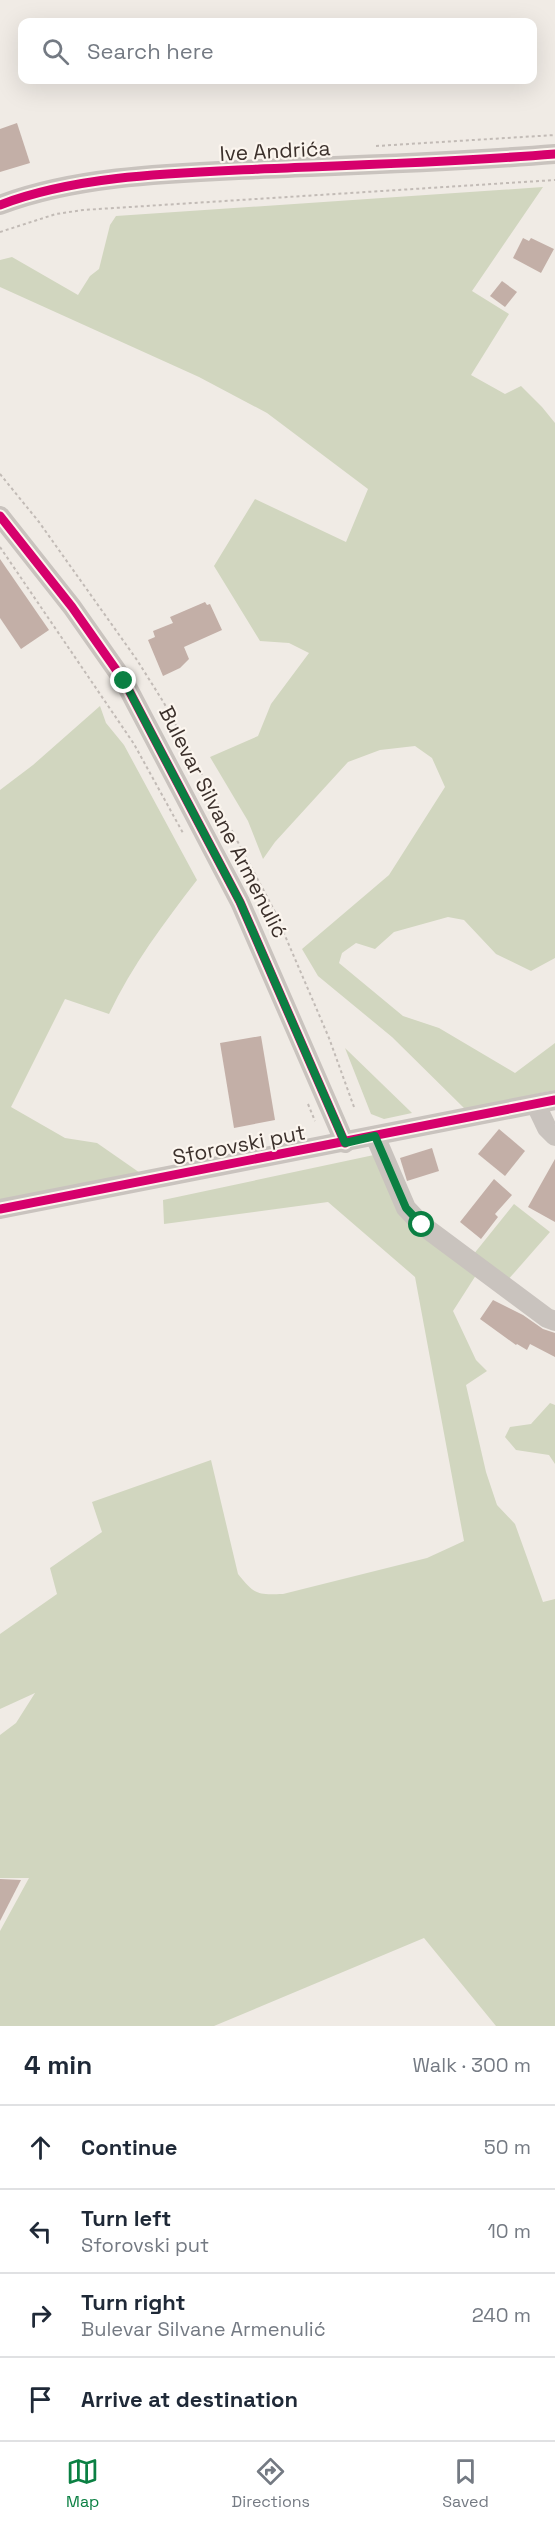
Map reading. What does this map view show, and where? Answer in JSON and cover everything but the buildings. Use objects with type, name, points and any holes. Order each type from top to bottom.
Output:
[{"type":"street","name":"Ive Andrića","points":[[0,205],[56,186],[189,172],[475,160],[555,154]]},
{"type":"street","name":"Bulevar Silvane Armenulić","points":[[0,516],[72,607],[124,681],[240,902],[345,1143]]},
{"type":"street","name":"Sforovski put","points":[[0,1209],[545,1102]]},
{"type":"street","points":[[545,1102],[547,1128],[555,1136]]},
{"type":"street","points":[[375,1136],[406,1208],[422,1225],[547,1318],[555,1321]]},
{"type":"path","points":[[0,232],[45,217],[83,210],[555,180]]},
{"type":"path","points":[[0,547],[134,744],[186,837]]},
{"type":"path","points":[[306,1100],[315,1121]]},
{"type":"green space","points":[[543,187],[472,291],[509,314],[471,375],[505,394],[521,386],[555,423],[555,958],[531,971],[496,954],[464,920],[448,917],[394,932],[375,949],[356,943],[342,953],[339,963],[403,1016],[439,1028],[515,1073],[555,1043],[555,1090],[465,1109],[392,1037],[318,976],[302,949],[389,875],[445,787],[432,758],[415,746],[380,750],[348,762],[275,842],[263,859],[248,821],[210,757],[258,736],[271,704],[309,653],[289,643],[260,641],[214,566],[255,499],[346,542],[368,489],[267,413],[199,377],[0,287],[0,260],[12,257],[78,295],[90,276],[99,269],[110,225],[116,216]]},
{"type":"green space","points":[[100,706],[106,723],[124,745],[197,880],[138,961],[109,1014],[65,999],[11,1107],[65,1138],[97,1143],[143,1175],[0,1203],[0,790],[33,765]]},
{"type":"green space","points":[[345,1048],[412,1113],[384,1119],[371,1114]]},
{"type":"green space","points":[[374,1155],[398,1211],[478,1272],[453,1311],[476,1360],[487,1371],[466,1385],[486,1472],[497,1505],[515,1524],[543,1602],[555,1599],[555,2026],[496,2026],[424,1938],[214,2026],[0,2026],[0,1931],[29,1878],[0,1878],[0,1735],[16,1723],[35,1693],[0,1709],[0,1634],[57,1594],[50,1568],[102,1532],[92,1502],[211,1460],[238,1574],[253,1590],[262,1594],[283,1594],[427,1558],[464,1541],[415,1277],[328,1202],[164,1224],[163,1200]]},
{"type":"green space","points":[[514,1204],[550,1232],[507,1281],[473,1255]]},
{"type":"green space","points":[[550,1403],[555,1405],[555,1464],[549,1455],[516,1450],[505,1437],[510,1427],[531,1424]]},
{"type":"cycle path","points":[[0,205],[62,187],[128,177],[555,154]]},
{"type":"cycle path","points":[[0,516],[72,607],[124,681],[240,902],[345,1143]]},
{"type":"cycle path","points":[[0,1209],[555,1100]]},
{"type":"route","points":[[124,681],[240,902],[345,1143],[375,1136],[406,1208],[422,1225]]}]
